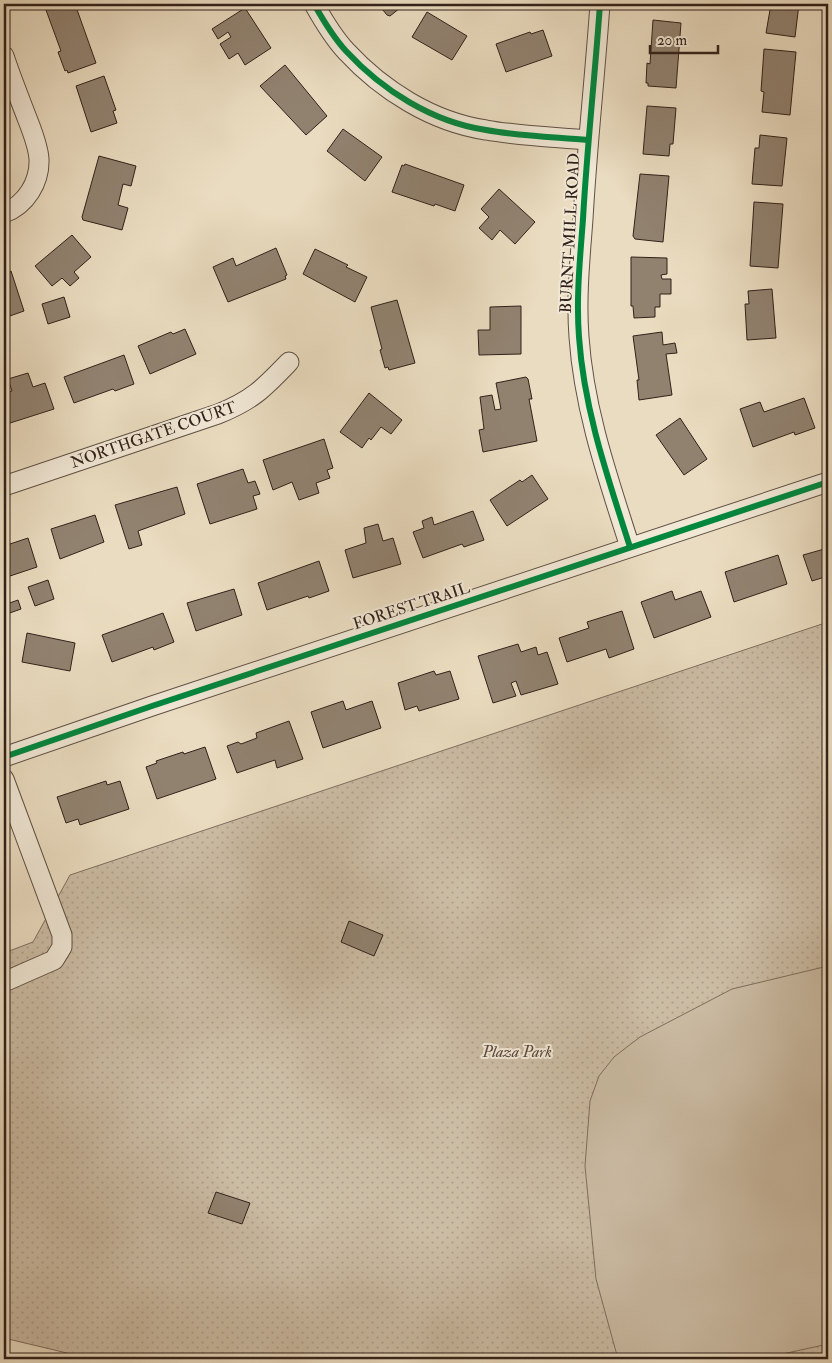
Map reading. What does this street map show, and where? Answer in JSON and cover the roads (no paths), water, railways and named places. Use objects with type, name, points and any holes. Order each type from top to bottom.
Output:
[{"type":"street","points":[[314,4],[323,20],[351,56],[370,75],[412,104],[443,119],[484,130],[588,140]]},
{"type":"street","name":"BURNT MILL ROAD","points":[[600,4],[588,140],[578,296],[579,338],[587,401],[597,442],[630,546]]},
{"type":"street","points":[[4,56],[35,141],[39,158],[38,175],[31,191],[20,204],[4,213]]},
{"type":"street","name":"NORTHGATE COURT","points":[[4,486],[240,405],[261,391],[289,362]]},
{"type":"street","name":"FOREST TRAIL","points":[[4,757],[630,546],[828,482]]},
{"type":"street","points":[[4,779],[62,935],[62,947],[54,960],[4,982]]},
{"type":"park label","name":"Plaza Park","points":[[517,1051]]}]
